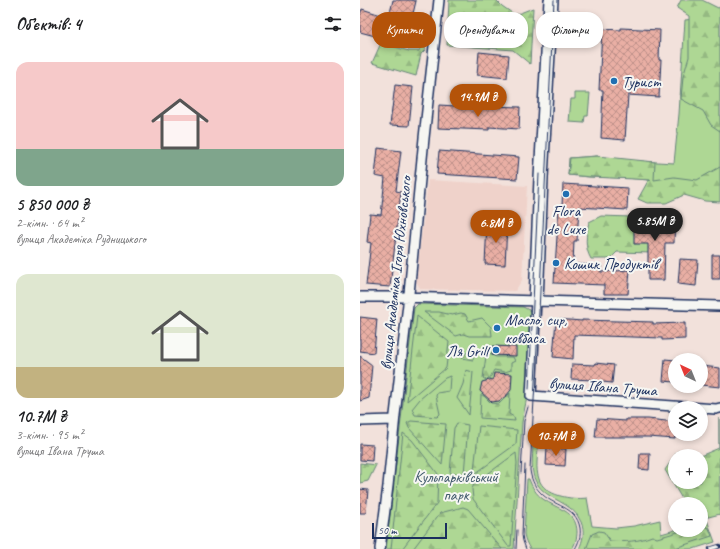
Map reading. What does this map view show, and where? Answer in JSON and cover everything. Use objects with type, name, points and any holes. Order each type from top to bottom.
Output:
[{"type":"street","name":"вулиця Академіка Ігоря Юхновського","points":[[380,549],[388,486],[439,0]]},
{"type":"street","points":[[536,301],[551,0]]},
{"type":"street","points":[[360,297],[720,306]]},
{"type":"street","name":"вулиця Івана Труша","points":[[536,301],[531,396],[716,409],[720,408]]},
{"type":"street","points":[[360,421],[394,420]]},
{"type":"shaded area","points":[[428,180],[527,186],[522,280],[515,291],[421,289],[416,282]]},
{"type":"green space","points":[[449,0],[496,0],[511,12],[448,12]]},
{"type":"green space","points":[[681,0],[702,0],[718,8],[720,7],[720,131],[711,125],[703,111],[681,99],[683,77],[689,57],[689,16],[677,8]]},
{"type":"green space","points":[[533,8],[530,64],[513,50],[487,48],[528,48],[528,12],[523,12]]},
{"type":"green space","points":[[720,16],[720,186],[568,175],[569,158],[597,156],[623,160],[674,163],[679,114],[685,20]]},
{"type":"green space","points":[[379,48],[398,48],[409,51],[419,51],[419,48],[425,48],[421,54],[416,76],[372,63]]},
{"type":"green space","points":[[575,93],[590,93],[588,116],[585,116],[584,123],[569,122],[571,99],[575,99]]},
{"type":"green space","points":[[597,156],[655,162],[654,180],[674,177],[697,180],[720,167],[720,202],[705,201],[684,195],[666,203],[647,203],[638,199],[648,181],[651,180],[568,175],[570,158]]},
{"type":"green space","points":[[601,216],[631,217],[636,226],[650,242],[652,253],[617,252],[610,259],[591,259],[587,250],[586,241],[589,222]]},
{"type":"green space","name":"Кульпарківський парк","points":[[418,304],[523,307],[531,313],[527,397],[522,422],[514,549],[386,549],[414,308]]},
{"type":"green space","points":[[424,312],[439,312],[452,315],[461,313],[465,314],[469,321],[482,318],[491,327],[492,336],[469,336],[463,334],[456,336]]},
{"type":"green space","points":[[417,316],[449,342],[446,368],[407,401]]},
{"type":"green space","points":[[474,348],[473,360],[462,358],[465,353],[470,353]]},
{"type":"green space","points":[[489,354],[496,357],[513,357],[515,361],[511,363],[511,370],[505,372],[494,370],[490,378],[486,380],[483,378],[486,356]]},
{"type":"green space","points":[[466,370],[473,372],[469,415],[457,398],[463,384]]},
{"type":"green space","points":[[450,376],[449,391],[437,393],[436,396],[440,414],[437,417],[415,415],[412,409],[420,399],[445,378]]},
{"type":"green space","points":[[510,393],[509,414],[514,417],[515,421],[480,418],[481,395],[483,395],[491,403],[499,404]]},
{"type":"green space","points":[[719,418],[720,514],[708,517],[708,497],[681,497],[676,489],[708,489],[708,453],[719,448]]},
{"type":"green space","points":[[411,421],[446,424],[442,465],[409,428],[407,423]]},
{"type":"green space","points":[[457,423],[468,425],[464,474],[452,474],[450,472],[454,428]]},
{"type":"green space","points":[[479,426],[517,430],[516,444],[476,473],[474,470]]},
{"type":"green space","points":[[403,433],[412,440],[438,474],[437,503],[402,549],[391,549]]},
{"type":"green space","points":[[533,445],[538,445],[537,471],[542,485],[552,493],[559,496],[587,498],[592,526],[616,528],[634,526],[660,520],[661,534],[668,532],[668,537],[708,537],[708,523],[715,542],[693,549],[579,549],[582,542],[583,529],[577,515],[566,505],[540,488],[534,478],[532,469]]},
{"type":"green space","points":[[516,453],[517,463],[511,546],[508,546],[473,499],[472,489],[474,484]]},
{"type":"green space","points":[[360,463],[376,465],[368,481],[360,483]]},
{"type":"green space","points":[[668,466],[668,475],[665,470]]},
{"type":"green space","points":[[527,479],[529,479],[534,490],[541,497],[570,514],[573,518],[577,528],[577,533],[575,544],[572,549],[530,549],[524,534]]},
{"type":"green space","points":[[463,507],[468,509],[502,549],[413,549],[440,513]]},
{"type":"green space","points":[[708,528],[712,536],[672,549],[586,549],[592,534],[599,531],[604,532],[610,541],[636,540],[652,536],[657,538],[668,535],[668,537],[708,537]]},
{"type":"building","points":[[393,0],[416,1],[413,12],[390,12]]},
{"type":"building","points":[[362,9],[372,12],[372,35],[360,32],[360,15]]},
{"type":"building","name":"Турист","points":[[621,28],[660,30],[659,60],[661,60],[659,97],[628,95],[625,140],[601,138],[603,90],[599,90],[601,48],[603,48],[603,29],[621,30]]},
{"type":"building","points":[[479,52],[509,55],[507,78],[477,75]]},
{"type":"building","points":[[395,85],[413,87],[409,126],[390,125]]},
{"type":"building","points":[[439,105],[489,108],[489,106],[520,107],[519,129],[489,127],[489,130],[438,128]]},
{"type":"building","points":[[378,148],[401,151],[396,191],[401,192],[390,287],[366,285],[371,243],[367,242],[370,214],[381,215],[385,178],[375,176]]},
{"type":"building","points":[[439,151],[519,157],[517,179],[437,174]]},
{"type":"building","points":[[563,184],[628,188],[627,210],[579,207],[577,241],[574,241],[573,264],[601,265],[601,272],[630,270],[628,294],[604,294],[604,285],[554,283],[559,206],[562,206]]},
{"type":"building","points":[[675,215],[674,243],[665,243],[664,280],[648,280],[648,244],[634,244],[634,222]]},
{"type":"building","points":[[487,224],[507,225],[505,265],[485,264]]},
{"type":"building","points":[[712,255],[720,255],[720,279],[712,279]]},
{"type":"building","points":[[680,259],[698,260],[696,286],[678,284]]},
{"type":"building","points":[[360,317],[377,319],[374,353],[360,351]]},
{"type":"building","points":[[556,319],[653,322],[653,324],[685,323],[685,339],[662,340],[662,338],[574,335],[573,359],[553,357]]},
{"type":"building","points":[[493,346],[516,347],[516,356],[492,355]]},
{"type":"building","points":[[360,356],[372,365],[369,398],[360,401]]},
{"type":"building","points":[[665,359],[668,359],[668,381],[663,381]]},
{"type":"building","points":[[595,363],[614,365],[612,383],[593,381],[594,380],[571,379],[572,364],[595,365]]},
{"type":"building","points":[[708,367],[720,368],[720,387],[708,386]]},
{"type":"building","points":[[494,373],[512,374],[511,390],[499,401],[492,402],[480,391],[482,382],[493,379]]},
{"type":"building","points":[[597,419],[626,421],[626,419],[648,419],[668,421],[668,438],[595,437]]},
{"type":"building","points":[[360,444],[373,445],[372,461],[360,460]]},
{"type":"building","points":[[547,447],[566,449],[565,466],[546,465]]},
{"type":"building","points":[[640,453],[650,453],[649,470],[639,469]]},
{"type":"building","points":[[360,489],[368,490],[366,513],[360,513]]},
{"type":"tram line","points":[[554,0],[530,470],[533,482],[540,492],[551,501],[569,510],[578,520],[580,534],[579,541],[575,549]]},
{"type":"tram line","points":[[529,389],[539,174]]},
{"type":"tram line","points":[[521,473],[524,421],[528,407]]},
{"type":"tram line","points":[[525,465],[522,535],[526,549]]},
{"type":"tram line","points":[[516,549],[517,530]]},
{"type":"railway","points":[[710,549],[720,546]]},
{"type":"place","name":"Турист","points":[[614,81]]},
{"type":"place","name":"Flora de Luxe","points":[[566,194]]},
{"type":"place","name":"Кошик Продуктів","points":[[556,263]]},
{"type":"place","name":"Масло, сир, ковбаса","points":[[497,328]]},
{"type":"place","name":"Ля Grill","points":[[496,350]]}]
